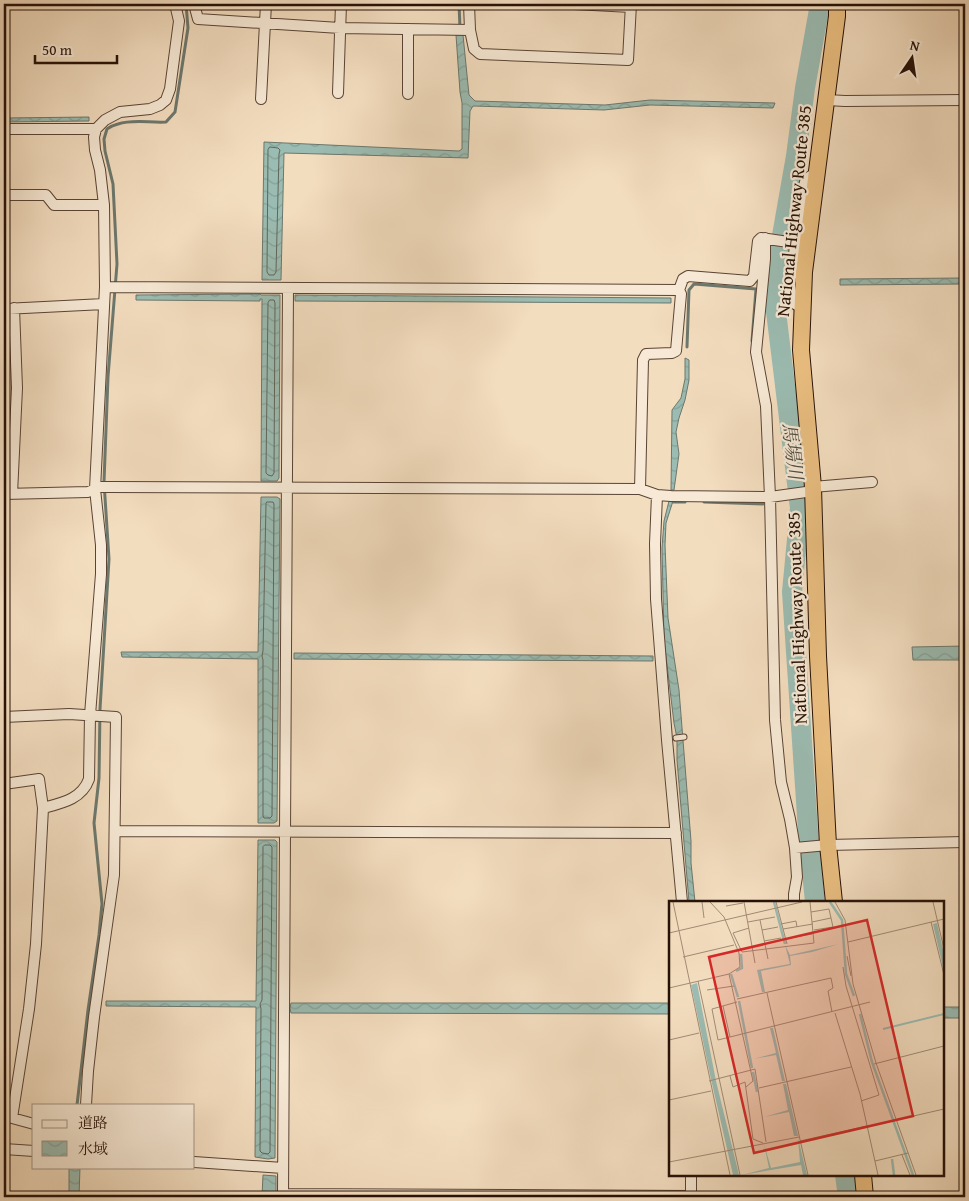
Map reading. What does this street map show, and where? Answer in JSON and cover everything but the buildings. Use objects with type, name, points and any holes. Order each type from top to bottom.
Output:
[{"type":"highway","name":"National Highway Route 385","points":[[834,901],[823,846],[818,656],[801,350],[804,272],[837,4]]},
{"type":"highway","points":[[863,1176],[865,1197]]},
{"type":"street","points":[[43,808],[64,802],[76,796],[86,787],[89,779],[96,715],[101,574],[104,304],[112,287],[100,170],[94,137],[96,129],[105,120],[120,112],[150,109],[166,100],[170,89],[179,21],[175,4]]},
{"type":"street","points":[[194,4],[198,19],[340,28],[470,30]]},
{"type":"street","points":[[261,100],[266,4]]},
{"type":"street","points":[[338,93],[340,4]]},
{"type":"street","points":[[469,4],[470,30],[474,49],[480,54],[628,60],[631,5],[574,4]]},
{"type":"street","points":[[408,29],[408,94]]},
{"type":"street","points":[[826,100],[965,100]]},
{"type":"street","points":[[4,129],[96,129]]},
{"type":"street","points":[[802,308],[793,303],[790,285],[802,192],[806,179],[817,172]]},
{"type":"street","points":[[4,195],[46,195],[54,205],[104,205]]},
{"type":"street","points":[[640,489],[643,360],[646,354],[672,353],[676,350],[680,290],[683,279],[688,276],[750,281],[754,276],[758,242],[761,238],[795,242]]},
{"type":"street","points":[[765,238],[765,259],[756,352],[766,406],[775,720],[781,782],[798,847],[794,901]]},
{"type":"street","points":[[112,287],[680,290]]},
{"type":"street","points":[[288,288],[283,1195],[691,1197],[691,1176]]},
{"type":"street","points":[[104,304],[9,308],[17,388],[8,494],[88,492],[101,488],[640,489],[657,495],[671,496],[770,497],[872,482]]},
{"type":"street","points":[[657,495],[654,544],[656,599],[682,901]]},
{"type":"street","points":[[4,718],[68,714],[116,717],[115,831],[112,891],[94,1017],[86,1104]]},
{"type":"street","points":[[4,784],[39,779],[43,808],[33,980],[12,1118],[32,1123]]},
{"type":"street","points":[[115,831],[676,834]]},
{"type":"street","points":[[798,847],[965,842]]},
{"type":"street","points":[[4,1149],[32,1151]]},
{"type":"street","points":[[195,1162],[283,1168]]},
{"type":"lane","points":[[676,738],[684,737]]},
{"type":"water","points":[[456,35],[463,35],[469,95],[475,101],[605,105],[650,100],[775,103],[773,108],[650,105],[604,110],[473,106],[470,111],[468,158],[284,153],[281,280],[262,280],[264,142],[459,151],[462,149],[462,103]]},
{"type":"water","points":[[89,117],[89,121],[4,122],[4,118]]},
{"type":"water","points":[[965,278],[965,284],[840,285],[840,279]]},
{"type":"water","points":[[136,295],[280,295],[279,478],[277,481],[261,481],[262,299],[260,301],[136,300]]},
{"type":"water","points":[[295,295],[671,298],[671,303],[295,301]]},
{"type":"water","points":[[685,358],[689,360],[689,380],[676,432],[679,454],[674,490],[671,490],[672,410],[681,398],[685,379]]},
{"type":"water","points":[[261,497],[277,497],[280,499],[277,821],[274,823],[258,823],[258,659],[122,657],[121,652],[258,652]]},
{"type":"water","points":[[669,501],[673,501],[666,523],[665,545],[668,618],[679,690],[695,901],[689,901],[677,760],[677,738],[664,640],[662,548],[664,521]]},
{"type":"water","points":[[965,646],[965,660],[913,660],[912,647]]},
{"type":"water","points":[[294,653],[653,656],[653,661],[294,659]]},
{"type":"water","points":[[258,840],[275,840],[277,842],[275,1158],[268,1159],[255,1157],[256,1007],[106,1006],[106,1001],[256,1001]]},
{"type":"water","points":[[291,1003],[669,1003],[669,1014],[291,1013]]},
{"type":"water","points":[[944,1007],[965,1007],[965,1018],[944,1018]]},
{"type":"water","points":[[69,1168],[80,1168],[79,1197],[69,1197]]},
{"type":"water","points":[[263,1175],[276,1176],[276,1197],[261,1197]]},
{"type":"waterway","points":[[77,1104],[102,904],[94,823],[99,778],[100,709],[109,559],[104,482],[108,377],[117,264],[113,184],[104,139],[107,129],[115,125],[130,122],[166,122],[175,112],[188,28],[186,4]]},
{"type":"waterway","points":[[459,4],[460,28]]},
{"type":"waterway","name":"馬場川","points":[[815,901],[808,831],[792,592],[800,508],[773,287],[820,4]]},
{"type":"waterway","points":[[687,347],[689,290],[694,284],[756,289],[752,341]]},
{"type":"waterway","points":[[673,502],[685,502]]},
{"type":"waterway","points":[[704,502],[763,504]]},
{"type":"waterway","name":"馬場川","points":[[845,1176],[848,1197]]}]
